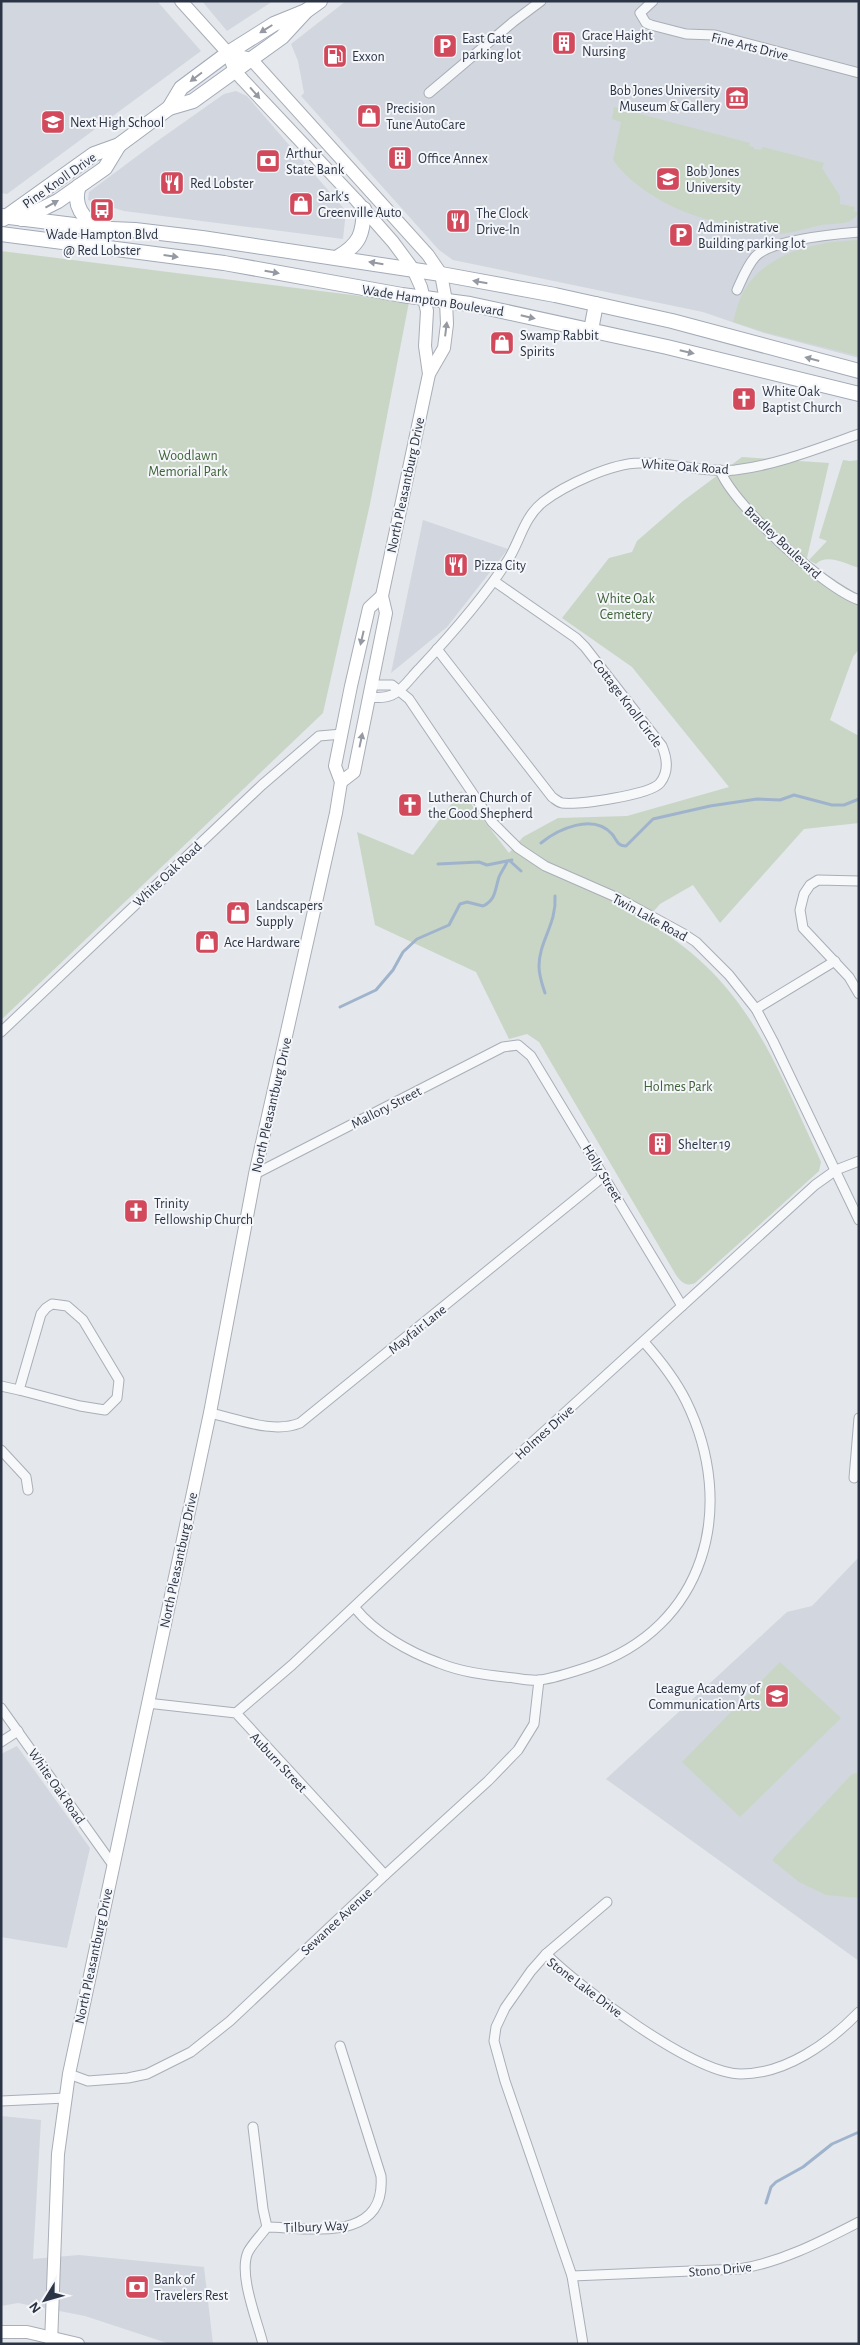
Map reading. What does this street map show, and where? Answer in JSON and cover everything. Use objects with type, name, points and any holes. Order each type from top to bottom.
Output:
[{"type":"main road","points":[[182,1],[228,52],[251,59],[282,36],[320,1]]},
{"type":"main road","points":[[228,52],[274,24],[306,12]]},
{"type":"main road","name":"North Pleasantburg Drive","points":[[228,52],[235,71],[393,242],[413,270],[425,298],[427,318],[424,346],[429,374]]},
{"type":"main road","name":"Pine Knoll Drive","points":[[169,108],[181,88],[228,52]]},
{"type":"main road","name":"North Pleasantburg Drive","points":[[251,59],[428,255],[441,274],[446,301],[447,324],[444,348],[429,374],[382,596],[386,613],[354,772],[341,782]]},
{"type":"main road","name":"Pine Knoll Drive","points":[[2,225],[33,199],[94,154],[119,145],[169,108],[193,101],[251,59]]},
{"type":"main road","name":"Pine Knoll Drive","points":[[2,225],[23,219],[58,201],[105,168],[119,145]]},
{"type":"main road","points":[[79,186],[75,196],[77,206],[95,228]]},
{"type":"main road","points":[[338,257],[350,250],[361,236],[364,210]]},
{"type":"main road","name":"Wade Hampton Boulevard","points":[[23,219],[95,228],[135,230],[338,257],[441,274],[596,304],[672,321],[859,371]]},
{"type":"main road","points":[[2,225],[66,232],[95,228]]},
{"type":"main road","name":"Wade Hampton Boulevard","points":[[2,225],[497,310],[591,330],[859,394]]},
{"type":"main road","points":[[497,310],[500,285]]},
{"type":"main road","points":[[591,330],[596,304]]},
{"type":"main road","name":"North Pleasantburg Drive","points":[[51,2340],[58,2154],[69,2074],[210,1414],[255,1174],[341,782],[335,766],[369,608],[382,596]]},
{"type":"main road","points":[[1,2332],[27,2332],[51,2340],[78,2344]]},
{"type":"street","points":[[429,93],[513,22],[541,1]]},
{"type":"street","name":"Fine Arts Drive","points":[[654,1],[640,13],[643,19],[651,25],[686,34],[715,35],[859,74]]},
{"type":"street","points":[[737,290],[756,256],[769,246],[826,235],[859,232]]},
{"type":"street","name":"White Oak Road","points":[[370,698],[383,698],[400,690],[437,650],[494,581],[513,552],[531,513],[543,502],[566,488],[598,473],[640,462],[720,470],[747,468],[772,462],[859,434]]},
{"type":"street","name":"Bradley Boulevard","points":[[720,470],[730,490],[789,550],[823,580],[859,600]]},
{"type":"street","name":"Cottage Knoll Circle","points":[[437,650],[557,801],[581,803],[648,790],[660,783],[666,766],[662,746],[585,647],[576,638],[494,581]]},
{"type":"street","points":[[372,684],[392,685],[400,690]]},
{"type":"street","name":"Twin Lake Road","points":[[400,690],[409,699],[492,822],[518,848],[545,866],[625,901],[684,934],[714,960],[756,1009],[859,1220]]},
{"type":"street","name":"White Oak Road","points":[[1,1032],[268,779],[320,736],[342,734]]},
{"type":"street","points":[[859,881],[818,880],[804,894],[800,910],[803,928],[849,977],[859,994]]},
{"type":"street","points":[[756,1009],[835,961]]},
{"type":"street","name":"Mallory Street","points":[[255,1174],[503,1048],[518,1045]]},
{"type":"street","name":"Holly Street","points":[[518,1045],[531,1056],[682,1306]]},
{"type":"street","name":"Holmes Drive","points":[[236,1713],[355,1608],[426,1539],[815,1185],[836,1170],[859,1161]]},
{"type":"street","name":"Mayfair Lane","points":[[210,1414],[278,1427],[290,1427],[300,1423],[604,1176]]},
{"type":"street","points":[[1,1386],[101,1410],[110,1407],[116,1401],[120,1389],[119,1380],[83,1320],[72,1309],[57,1304],[46,1308],[41,1314],[19,1390]]},
{"type":"street","points":[[355,1608],[361,1615],[392,1639],[427,1659],[476,1674],[539,1680],[602,1662],[644,1640],[662,1624],[691,1585],[703,1554],[708,1521],[709,1490],[702,1445],[694,1421],[678,1387],[644,1342]]},
{"type":"street","points":[[854,1478],[859,1418]]},
{"type":"street","points":[[1,1450],[26,1477],[28,1490]]},
{"type":"street","name":"Sewanee Avenue","points":[[69,2074],[88,2080],[128,2078],[160,2069],[191,2052],[230,2021],[488,1781],[518,1750],[534,1724],[539,1680]]},
{"type":"street","points":[[147,1704],[236,1713]]},
{"type":"street","name":"White Oak Road","points":[[1,1708],[113,1865]]},
{"type":"street","name":"Auburn Street","points":[[236,1713],[385,1875]]},
{"type":"street","points":[[1,1742],[18,1731]]},
{"type":"street","points":[[546,1954],[607,1902]]},
{"type":"street","name":"Stone Lake Drive","points":[[583,2344],[572,2276],[504,2081],[494,2041],[496,2027],[531,1970],[546,1954],[559,1968],[640,2027],[687,2056],[723,2072],[740,2074],[755,2072],[798,2058],[828,2041],[859,2012]]},
{"type":"street","name":"Tilbury Way","points":[[263,2344],[244,2272],[247,2253],[267,2227],[343,2227],[362,2220],[377,2206],[382,2189],[381,2176],[340,2046]]},
{"type":"street","points":[[1,2101],[66,2098]]},
{"type":"street","points":[[254,2127],[263,2209],[267,2227]]},
{"type":"street","name":"Stono Drive","points":[[572,2276],[739,2269],[759,2266],[807,2248],[859,2222]]},
{"type":"shaded area","name":"Next High School","points":[[1,1],[157,1],[201,51],[7,194],[1,193]]},
{"type":"shaded area","points":[[202,1],[273,1],[227,31]]},
{"type":"shaded area","name":"Bob Jones University","points":[[346,1],[859,1],[859,358],[764,333],[703,312],[453,260],[439,250],[301,96],[304,93],[298,61],[291,44]]},
{"type":"shaded area","points":[[236,91],[247,96],[346,211],[343,239],[124,211],[88,200],[89,192],[156,142],[224,94]]},
{"type":"shaded area","points":[[423,520],[508,549],[447,627],[391,673]]},
{"type":"shaded area","name":"League Academy of Communication Arts","points":[[859,1557],[859,1961],[606,1779],[787,1612],[812,1606]]},
{"type":"shaded area","points":[[17,1746],[90,1848],[67,1948],[1,1937],[1,1754]]},
{"type":"shaded area","points":[[1,2116],[41,2120],[33,2259],[79,2255],[204,2267],[213,2344],[170,2344],[85,2316],[18,2303],[1,2306]]},
{"type":"green space","points":[[614,107],[750,143],[749,146],[754,147],[754,149],[761,150],[763,147],[824,163],[822,168],[840,196],[840,204],[855,207],[854,211],[858,213],[852,220],[847,222],[776,234],[740,224],[719,222],[685,212],[652,195],[624,173],[613,160],[621,122],[612,119]]},
{"type":"green space","points":[[859,240],[859,356],[764,332],[733,322],[739,301],[745,289],[755,276],[767,266],[795,251],[811,246]]},
{"type":"green space","name":"Woodlawn Memorial Park","points":[[1,251],[409,302],[370,504],[323,713],[1,1020]]},
{"type":"green space","points":[[742,457],[829,463],[806,562],[859,595],[859,649],[853,657],[830,720],[859,736],[859,823],[804,829],[720,923],[693,885],[660,904],[645,921],[680,944],[709,969],[733,996],[754,1025],[772,1057],[821,1162],[819,1171],[695,1283],[686,1284],[676,1275],[539,1042],[527,1034],[509,1039],[476,972],[375,925],[357,832],[413,855],[461,791],[509,853],[523,837],[558,818],[627,816],[729,787],[632,667],[562,618],[609,558],[632,552],[637,541],[683,501]]},
{"type":"green space","points":[[843,460],[859,460],[859,568],[831,559],[820,561],[816,564],[809,560],[827,541],[819,538]]},
{"type":"green space","points":[[780,1662],[841,1718],[740,1817],[682,1762]]},
{"type":"green space","points":[[859,1773],[859,1898],[826,1895],[799,1882],[772,1860],[852,1774]]},
{"type":"waterway","points":[[541,843],[566,828],[586,824],[604,828],[612,834],[619,844],[626,846],[653,819],[710,806],[757,799],[780,800],[794,795],[832,805],[844,805],[859,799]]},
{"type":"waterway","points":[[438,864],[479,862],[487,865],[512,860]]},
{"type":"waterway","points":[[510,861],[521,871]]},
{"type":"waterway","points":[[340,1007],[376,990],[393,970],[403,952],[417,939],[449,925],[460,904],[467,902],[483,906],[487,904],[493,897],[499,877],[507,862]]},
{"type":"waterway","points":[[545,993],[539,966],[542,948],[551,924],[555,896]]},
{"type":"waterway","points":[[766,2203],[771,2187],[776,2182],[803,2167],[832,2144],[859,2132]]},
{"type":"place","name":"Grace Haight Nursing","points":[[564,43]]},
{"type":"place","name":"East Gate parking lot","points":[[445,46]]},
{"type":"place","name":"Exxon","points":[[335,56]]},
{"type":"place","name":"Bob Jones University Museum & Gallery","points":[[737,98]]},
{"type":"place","name":"Precision Tune AutoCare","points":[[369,116]]},
{"type":"place","name":"Next High School","points":[[53,122]]},
{"type":"place","name":"Office Annex","points":[[400,158]]},
{"type":"place","name":"Arthur State Bank","points":[[268,161]]},
{"type":"place","name":"Bob Jones University","points":[[668,179]]},
{"type":"place","name":"Red Lobster","points":[[172,183]]},
{"type":"place","name":"Sark's Greenville Auto","points":[[301,204]]},
{"type":"place","name":"Wade Hampton Blvd @ Red Lobster","points":[[102,210]]},
{"type":"place","name":"The Clock Drive-In","points":[[458,221]]},
{"type":"place","name":"Administrative Building parking lot","points":[[681,235]]},
{"type":"place","name":"Swamp Rabbit Spirits","points":[[502,343]]},
{"type":"place","name":"White Oak Baptist Church","points":[[744,399]]},
{"type":"place","name":"Pizza City","points":[[456,565]]},
{"type":"place","name":"Lutheran Church of the Good Shepherd","points":[[410,805]]},
{"type":"place","name":"Landscapers Supply","points":[[238,913]]},
{"type":"place","name":"Ace Hardware","points":[[207,942]]},
{"type":"place","name":"Shelter 19","points":[[660,1144]]},
{"type":"place","name":"Trinity Fellowship Church","points":[[136,1211]]},
{"type":"place","name":"League Academy of Communication Arts","points":[[777,1696]]},
{"type":"place","name":"Bank of Travelers Rest","points":[[137,2287]]},
{"type":"park label","name":"White Oak Cemetery","points":[[626,606]]},
{"type":"park label","name":"Holmes Park","points":[[678,1086]]}]
